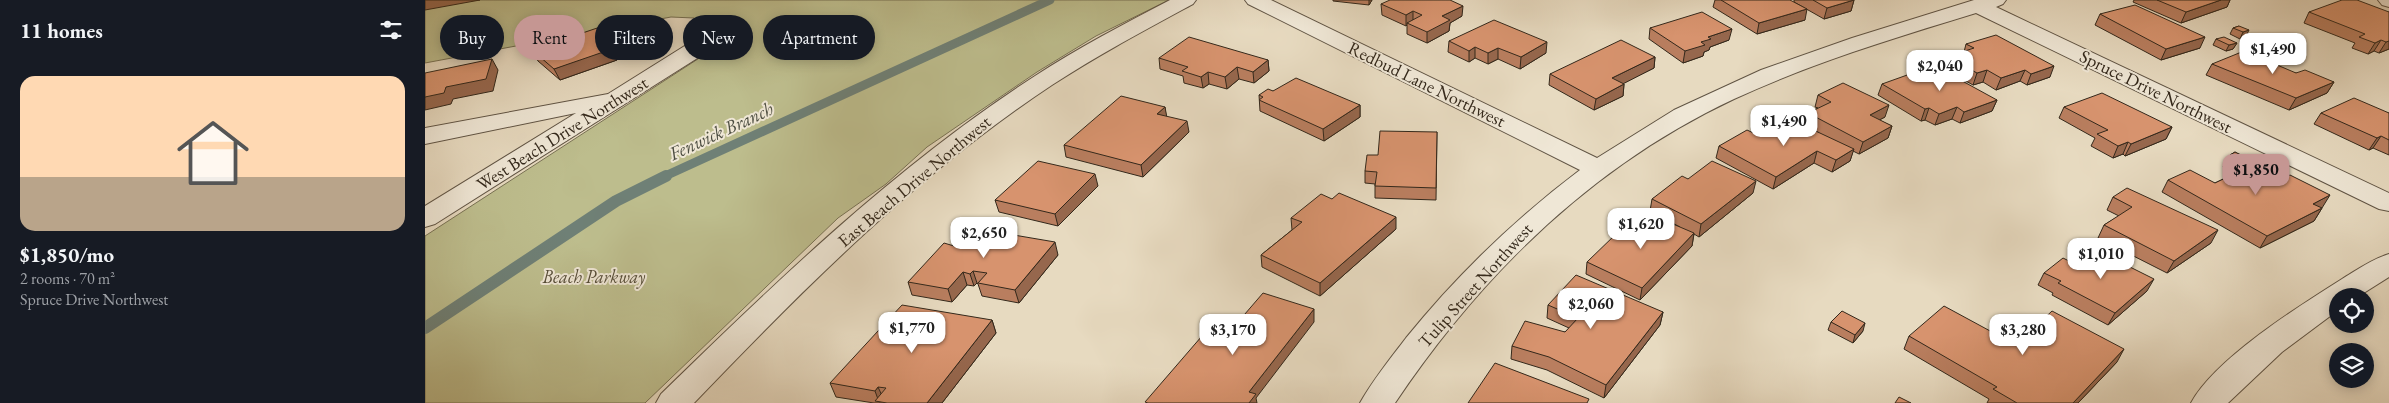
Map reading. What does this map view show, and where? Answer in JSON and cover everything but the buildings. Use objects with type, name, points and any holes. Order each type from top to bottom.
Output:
[{"type":"street","name":"East Beach Drive Northwest","points":[[673,403],[820,261],[941,154],[998,111],[1065,67],[1139,24],[1186,0]]},
{"type":"street","name":"Redbud Lane Northwest","points":[[1255,0],[1599,169]]},
{"type":"street","name":"Tulip Street Northwest","points":[[1377,403],[1436,324],[1492,261],[1525,228],[1599,169],[1643,138],[1674,121],[1799,64],[1987,3]]},
{"type":"street","name":"Spruce Drive Northwest","points":[[1987,3],[2389,203]]},
{"type":"street","name":"West Beach Drive Northwest","points":[[425,218],[683,57]]},
{"type":"street","points":[[425,136],[620,96]]},
{"type":"street","points":[[2208,403],[2234,375],[2277,337],[2334,297],[2389,264]]},
{"type":"green space","name":"Beach Parkway","points":[[467,0],[1169,0],[1096,36],[1037,72],[927,147],[886,184],[838,218],[645,403],[425,403],[425,236],[696,60],[753,60],[753,15],[683,15],[683,18],[673,17],[673,15],[595,15],[595,31],[585,33],[585,15],[514,15],[514,46],[504,48],[504,15],[440,15],[441,60],[425,63],[425,7]]},
{"type":"waterway","name":"Fenwick Branch","points":[[663,177],[1050,0]]},
{"type":"waterway","name":"Fenwick Branch","points":[[425,328],[616,201],[666,176]]}]
